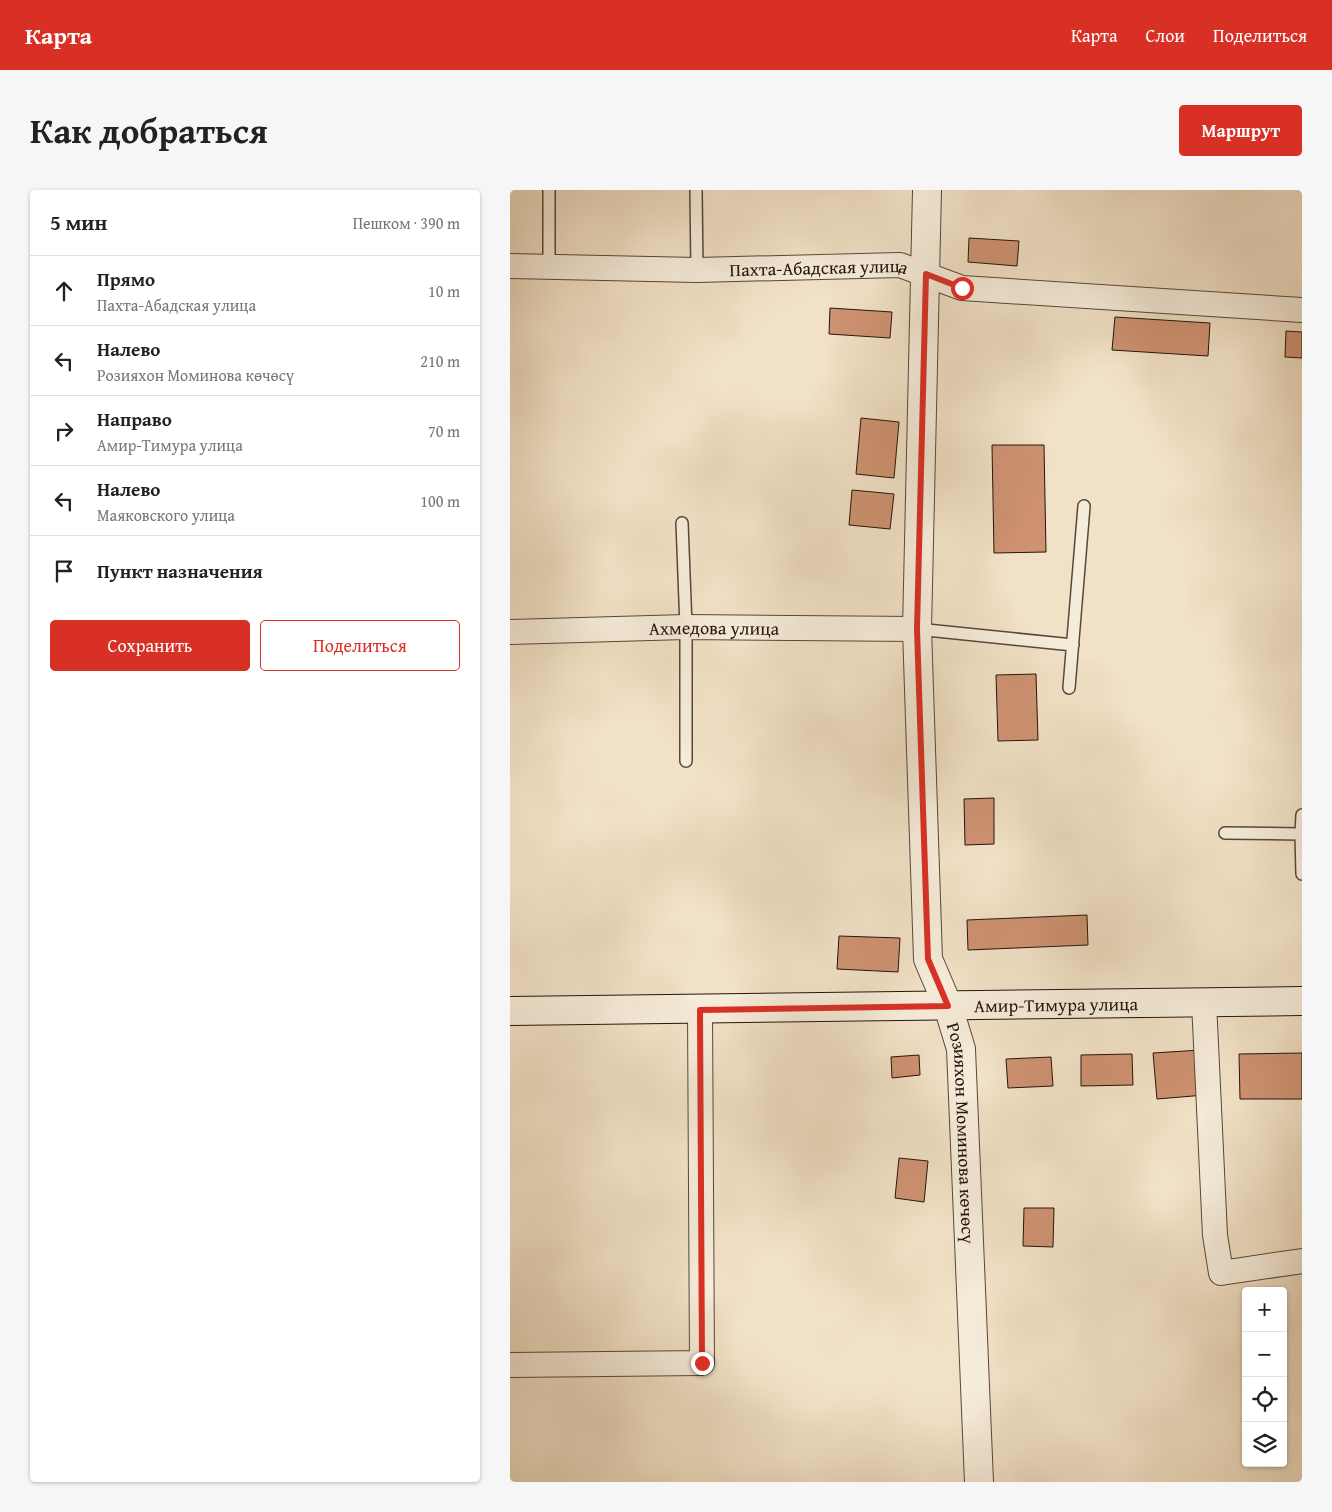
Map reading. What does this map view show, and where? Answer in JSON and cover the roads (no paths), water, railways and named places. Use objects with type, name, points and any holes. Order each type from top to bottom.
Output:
[{"type":"street","name":"Розияхон Моминова көчөсү","points":[[927,190],[917,629],[928,959],[948,1006],[961,1049],[978,1482]]},
{"type":"street","name":"Пахта-Абадская улица","points":[[510,266],[697,270],[900,265],[962,288],[1302,310]]},
{"type":"street","name":"Ахмедова улица","points":[[510,632],[686,627],[917,629]]},
{"type":"street","name":"Амир-Тимура улица","points":[[510,1011],[1302,1001]]},
{"type":"street","points":[[1204,1002],[1214,1235],[1221,1274],[1302,1261]]},
{"type":"street","points":[[510,1365],[702,1363],[700,1010]]},
{"type":"lane","points":[[549,190],[549,266]]},
{"type":"lane","points":[[696,190],[697,270]]},
{"type":"lane","points":[[1069,688],[1084,506]]},
{"type":"lane","points":[[682,523],[686,627],[686,761]]},
{"type":"lane","points":[[917,629],[1073,645]]},
{"type":"lane","points":[[1302,815],[1302,874]]},
{"type":"lane","points":[[1226,833],[1301,834]]}]
